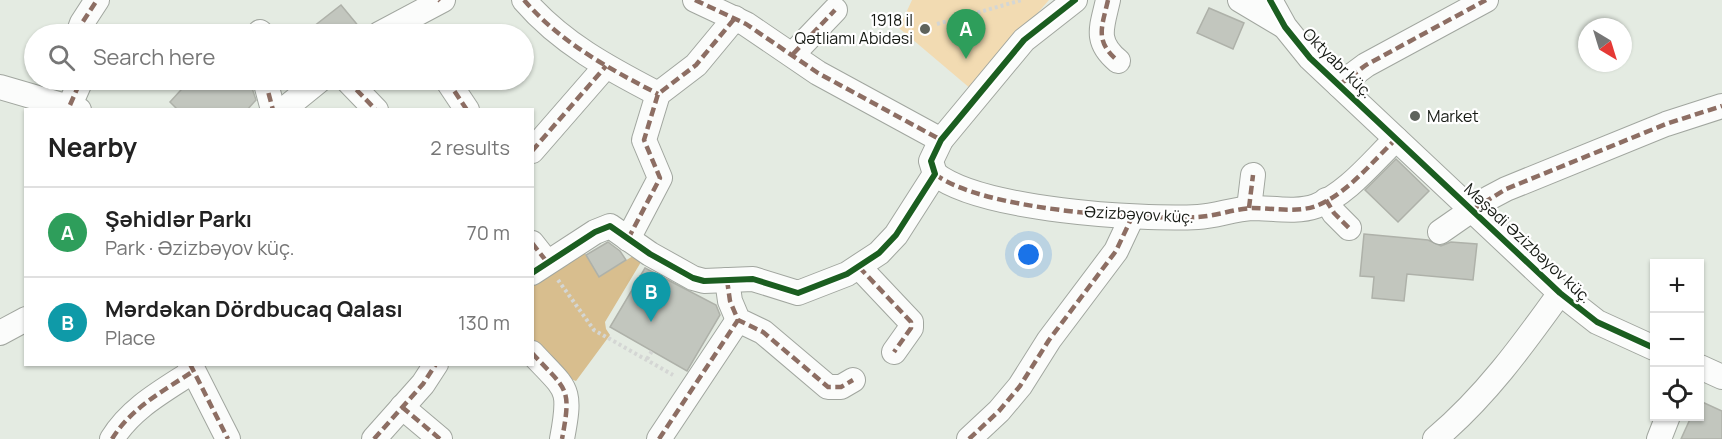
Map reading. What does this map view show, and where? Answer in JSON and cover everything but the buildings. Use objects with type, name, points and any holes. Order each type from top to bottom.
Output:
[{"type":"street","points":[[81,24],[97,0]]},
{"type":"street","points":[[398,24],[441,0]]},
{"type":"street","points":[[524,0],[554,31],[606,66],[658,94]]},
{"type":"street","points":[[695,0],[735,18],[793,54],[818,73],[941,140]]},
{"type":"street","points":[[534,249],[540,267],[604,227],[614,228],[628,239],[693,278],[753,279],[798,293],[859,267],[879,253],[896,235],[935,174],[931,161],[941,140],[1024,40],[1075,0]]},
{"type":"street","points":[[1108,0],[1101,41],[1107,52],[1118,61]]},
{"type":"street","points":[[1240,0],[1285,27]]},
{"type":"street","name":"Oktyabr küç.","points":[[1270,0],[1285,27],[1310,58],[1396,139]]},
{"type":"street","points":[[1339,85],[1366,65],[1486,0]]},
{"type":"street","points":[[793,54],[835,10]]},
{"type":"street","points":[[628,239],[657,188],[660,178],[644,140],[658,94],[696,65],[735,18]]},
{"type":"street","points":[[534,149],[606,66]]},
{"type":"street","points":[[0,87],[75,107],[79,90]]},
{"type":"street","points":[[268,90],[272,108]]},
{"type":"street","points":[[285,108],[308,90]]},
{"type":"street","points":[[356,90],[374,108]]},
{"type":"street","points":[[454,90],[466,108]]},
{"type":"street","points":[[1440,232],[1506,189],[1666,124],[1722,106]]},
{"type":"street","name":"Əzizbəyov küç.","points":[[935,174],[950,184],[994,198],[1087,213],[1132,217],[1199,217],[1249,208],[1304,208],[1326,200],[1342,190],[1396,139]]},
{"type":"street","name":"Məşədi Əzizbəyov küç.","points":[[1396,139],[1560,293],[1597,322],[1650,346]]},
{"type":"street","points":[[1249,208],[1253,175]]},
{"type":"street","points":[[1326,200],[1334,213],[1349,228]]},
{"type":"street","points":[[969,439],[999,411],[1020,386],[1049,340],[1116,252],[1132,217]]},
{"type":"street","points":[[859,267],[912,322],[911,328],[894,352]]},
{"type":"street","points":[[728,280],[730,301],[738,320],[763,332],[828,387],[841,387],[853,380]]},
{"type":"street","points":[[1435,439],[1475,402],[1504,370],[1560,293]]},
{"type":"street","points":[[0,333],[24,320]]},
{"type":"street","points":[[659,439],[738,320]]},
{"type":"street","points":[[534,355],[560,383],[567,396],[562,439]]},
{"type":"street","points":[[374,439],[434,366]]},
{"type":"street","points":[[112,439],[147,401],[191,368],[228,439]]},
{"type":"street","points":[[1704,369],[1722,376]]},
{"type":"street","points":[[402,407],[440,439]]},
{"type":"street","points":[[1659,439],[1666,421]]},
{"type":"path","points":[[937,24],[1022,0]]},
{"type":"path","points":[[540,267],[588,324],[673,375]]},
{"type":"path","points":[[647,359],[652,351]]},
{"type":"shaded area","points":[[912,0],[1049,0],[971,89],[899,28]]},
{"type":"shaded area","points":[[583,250],[599,277],[633,256],[641,262],[605,322],[610,335],[576,381],[563,376],[534,343],[534,281]]},
{"type":"marked path","points":[[82,24],[97,0]]},
{"type":"marked path","points":[[524,0],[569,42],[603,64],[658,94]]},
{"type":"marked path","points":[[695,0],[746,24],[818,73],[941,140]]},
{"type":"marked path","points":[[1108,0],[1102,26],[1103,40],[1105,47],[1118,61]]},
{"type":"marked path","points":[[1339,85],[1366,65],[1486,0]]},
{"type":"marked path","points":[[793,54],[835,10]]},
{"type":"marked path","points":[[628,239],[660,178],[644,140],[658,94],[696,65],[735,18]]},
{"type":"marked path","points":[[534,149],[606,66]]},
{"type":"marked path","points":[[70,105],[77,90]]},
{"type":"marked path","points":[[268,90],[272,108]]},
{"type":"marked path","points":[[357,90],[374,108]]},
{"type":"marked path","points":[[454,90],[466,108]]},
{"type":"marked path","points":[[1472,210],[1506,189],[1666,124],[1722,106]]},
{"type":"marked path","points":[[935,174],[957,186],[1023,204],[1138,217],[1198,217],[1252,208],[1284,210],[1316,206],[1349,186],[1396,139]]},
{"type":"marked path","points":[[1249,208],[1253,175]]},
{"type":"marked path","points":[[1326,200],[1334,213],[1349,228]]},
{"type":"marked path","points":[[969,439],[999,411],[1020,386],[1049,340],[1116,251],[1132,217]]},
{"type":"marked path","points":[[534,246],[547,262]]},
{"type":"marked path","points":[[859,267],[911,322],[911,328],[894,352]]},
{"type":"marked path","points":[[727,280],[730,301],[738,320],[763,332],[828,387],[841,387],[853,380]]},
{"type":"marked path","points":[[659,439],[738,320]]},
{"type":"marked path","points":[[534,355],[564,390],[566,409],[562,439]]},
{"type":"marked path","points":[[191,366],[228,439]]},
{"type":"marked path","points":[[374,439],[423,384],[435,366]]},
{"type":"marked path","points":[[112,439],[138,409],[192,372]]},
{"type":"marked path","points":[[402,407],[440,439]]},
{"type":"cycle path","points":[[534,272],[595,232],[610,226],[650,254],[693,278],[704,281],[753,279],[798,293],[847,274],[879,253],[896,235],[935,174],[931,161],[941,140],[1024,40],[1075,0]]},
{"type":"cycle path","points":[[1270,0],[1285,27],[1310,58],[1560,293],[1597,322],[1650,346]]},
{"type":"place","name":"1918 il Qətliamı Abidəsi","points":[[925,29]]},
{"type":"place","name":"Şəhidlər Parkı","points":[[966,59]]},
{"type":"place","name":"Market","points":[[1415,116]]},
{"type":"place","name":"Mərdəkan Dördbucaq Qalası","points":[[651,322]]}]
